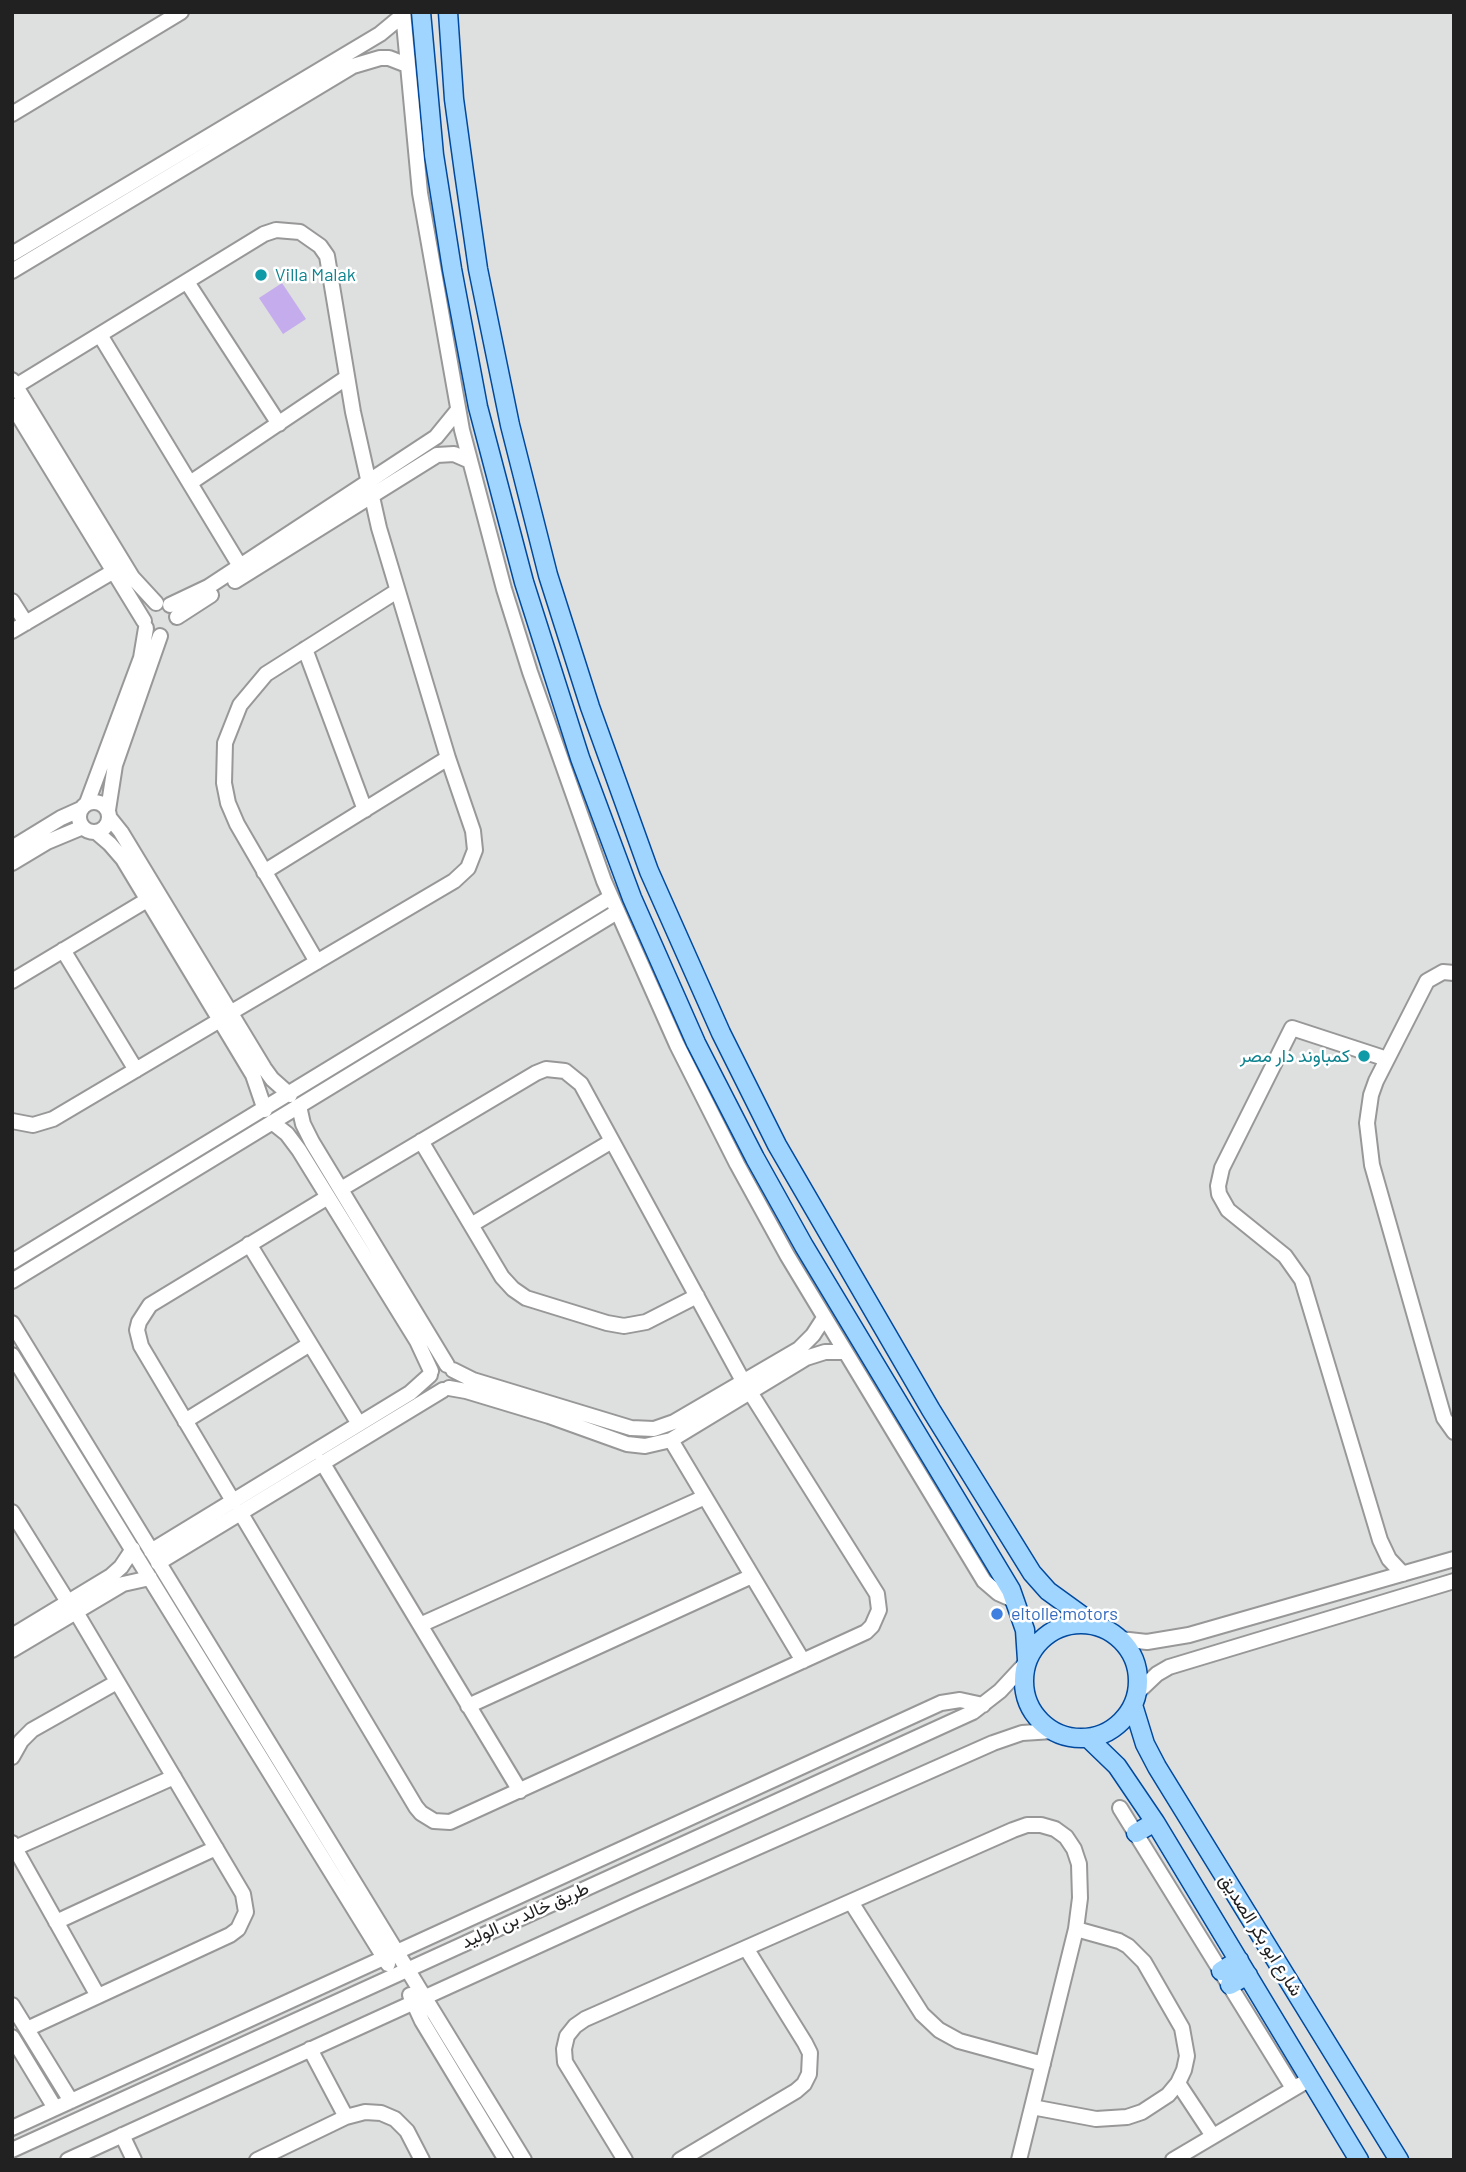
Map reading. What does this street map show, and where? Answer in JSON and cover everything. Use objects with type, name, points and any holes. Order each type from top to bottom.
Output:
[{"type":"main road","points":[[421,12],[434,155],[478,407],[524,582],[565,714],[635,906],[696,1043],[755,1158],[817,1270],[1016,1601],[1025,1630],[1027,1661],[1023,1679],[1028,1702],[1040,1722],[1064,1736],[1088,1738],[1102,1735],[1125,1718],[1135,1699],[1137,1669],[1133,1658],[1120,1639],[1095,1625],[1048,1591],[1032,1573],[931,1410],[777,1144],[721,1033],[649,871],[604,748],[548,575],[499,376],[478,269],[460,148],[448,12]]},
{"type":"main road","points":[[565,714],[579,718],[590,706]]},
{"type":"main road","points":[[580,758],[590,747],[604,748]]},
{"type":"main road","points":[[1027,1661],[1043,1638],[1055,1630],[1081,1624],[1095,1625]]},
{"type":"main road","name":"شارع ابو بكر الصديق","points":[[1135,1699],[1141,1731],[1157,1767],[1399,2160]]},
{"type":"main road","name":"شارع ابو بكر الصديق","points":[[1088,1738],[1116,1766],[1155,1822],[1359,2160]]},
{"type":"main road","points":[[1136,1833],[1155,1822]]},
{"type":"main road","points":[[1203,1900],[1213,1888],[1229,1884]]},
{"type":"main road","points":[[1225,1978],[1243,1967]]},
{"type":"street","points":[[151,12],[152,30]]},
{"type":"street","points":[[12,114],[181,12]]},
{"type":"street","points":[[403,14],[420,193],[458,411],[504,589],[530,672],[611,897],[677,1045],[731,1152],[824,1318],[984,1581],[993,1590],[1016,1601]]},
{"type":"street","points":[[12,271],[81,221],[380,34],[403,14]]},
{"type":"street","points":[[12,254],[81,221],[353,65],[389,58],[407,65]]},
{"type":"street","points":[[12,405],[145,625],[155,635],[172,632],[176,625],[168,608],[132,577],[14,383],[100,335],[264,234],[288,229],[311,238],[327,256],[346,378],[369,489],[397,591],[475,841],[473,859],[454,881],[43,1123],[23,1125],[12,1121]]},
{"type":"street","points":[[187,282],[279,424]]},
{"type":"street","points":[[100,335],[240,566]]},
{"type":"street","points":[[190,483],[346,378]]},
{"type":"street","points":[[458,411],[436,437],[369,489],[198,593],[168,608],[145,612],[141,658],[79,820],[117,851],[225,1017],[267,1073],[295,1100],[334,1193],[417,1341],[435,1387],[466,1391],[549,1416],[627,1444],[654,1446],[671,1440],[799,1349],[813,1335],[824,1318]]},
{"type":"street","points":[[168,608],[369,489],[437,455],[454,454],[470,461]]},
{"type":"street","points":[[12,631],[114,571]]},
{"type":"street","points":[[317,962],[237,824],[228,803],[224,783],[225,743],[231,723],[252,689],[266,674],[397,591]]},
{"type":"street","points":[[12,601],[26,623]]},
{"type":"street","points":[[12,863],[47,842],[89,829],[103,828],[108,814],[115,765],[160,636]]},
{"type":"street","points":[[306,649],[365,810]]},
{"type":"street","points":[[264,872],[448,758]]},
{"type":"street","points":[[12,848],[84,806],[101,803],[121,832],[225,1017],[253,1075],[268,1116],[334,1193],[450,1367],[455,1380],[446,1389],[322,1462],[237,1506]]},
{"type":"street","points":[[295,1100],[611,897]]},
{"type":"street","points":[[12,981],[147,900]]},
{"type":"street","points":[[12,1281],[51,1248],[268,1116],[617,912]]},
{"type":"street","points":[[63,950],[136,1070]]},
{"type":"street","points":[[1454,973],[1443,972],[1427,981],[1371,1095],[1367,1123],[1369,1151],[1444,1418],[1454,1432]]},
{"type":"street","points":[[1387,1059],[1293,1028],[1222,1168],[1218,1186],[1228,1210],[1286,1256],[1302,1280],[1380,1540],[1389,1559],[1403,1574]]},
{"type":"street","points":[[556,1069],[565,1071],[581,1084],[747,1387],[873,1588],[879,1602],[877,1619],[866,1632],[450,1822],[434,1821],[421,1813],[138,1338],[139,1322],[150,1305],[421,1141],[536,1073],[556,1069]]},
{"type":"street","points":[[421,1141],[502,1277],[526,1298],[624,1326],[646,1322],[697,1296]]},
{"type":"street","points":[[471,1225],[612,1141]]},
{"type":"street","points":[[249,1244],[359,1424]]},
{"type":"street","points":[[12,1262],[51,1248]]},
{"type":"street","points":[[12,1323],[155,1557],[384,1960],[402,1972]]},
{"type":"street","points":[[185,1420],[310,1344]]},
{"type":"street","points":[[155,1557],[410,1393],[439,1364],[473,1380],[631,1428],[646,1430],[669,1425],[806,1358],[825,1352],[845,1352]]},
{"type":"street","points":[[12,1355],[150,1578],[230,1693],[398,1953],[402,1972],[524,2160]]},
{"type":"street","points":[[34,1391],[48,1382]]},
{"type":"street","points":[[671,1440],[803,1661]]},
{"type":"street","points":[[322,1462],[520,1791]]},
{"type":"street","points":[[420,1625],[705,1497]]},
{"type":"street","points":[[12,1512],[174,1777],[246,1903],[243,1921],[230,1935],[27,2029]]},
{"type":"street","points":[[12,1650],[117,1572],[133,1549]]},
{"type":"street","points":[[1120,1639],[1147,1642],[1189,1635],[1454,1559]]},
{"type":"street","points":[[468,1706],[752,1576]]},
{"type":"street","points":[[12,1636],[123,1584],[150,1578]]},
{"type":"street","points":[[1135,1699],[1157,1674],[1169,1667],[1454,1581]]},
{"type":"street","points":[[1189,1635],[1195,1659]]},
{"type":"street","name":"طريق خالد بن الوليد","points":[[12,2150],[983,1705],[1000,1692],[1027,1661]]},
{"type":"street","points":[[12,1757],[21,1741],[32,1730],[117,1682]]},
{"type":"street","points":[[12,2128],[942,1703],[960,1700],[983,1705]]},
{"type":"street","name":"طريق خالد بن الوليد","points":[[68,2160],[419,1999],[992,1743],[1022,1733],[1053,1731]]},
{"type":"street","points":[[98,1996],[14,1846],[174,1777]]},
{"type":"street","points":[[1120,1808],[1293,2088]]},
{"type":"street","points":[[625,2160],[565,2062],[567,2036],[575,2026],[585,2019],[1013,1830],[1027,1825],[1041,1825],[1055,1829],[1066,1838],[1074,1849],[1080,1877],[1076,1929],[1019,2160]]},
{"type":"street","points":[[56,1922],[216,1848]]},
{"type":"street","points":[[851,1902],[922,2014],[939,2030],[959,2041],[1043,2064]]},
{"type":"street","points":[[1032,2107],[1096,2119],[1119,2118],[1142,2112],[1156,2104],[1178,2083],[1184,2070],[1187,2056],[1182,2028],[1144,1962],[1119,1941],[1076,1929]]},
{"type":"street","points":[[680,2160],[796,2091],[804,2084],[809,2074],[811,2064],[805,2043],[746,1948]]},
{"type":"street","points":[[419,1999],[422,2021],[506,2160]]},
{"type":"street","points":[[12,2005],[71,2101]]},
{"type":"street","points":[[12,2037],[55,2108]]},
{"type":"street","points":[[310,2049],[346,2117]]},
{"type":"street","points":[[1172,2160],[1310,2078]]},
{"type":"street","points":[[1178,2083],[1213,2136]]},
{"type":"street","points":[[257,2160],[346,2117],[365,2112],[381,2113],[395,2119],[407,2131],[422,2160]]},
{"type":"street","points":[[122,2135],[134,2160]]},
{"type":"shaded area","points":[[12,12],[1454,12],[1454,2160],[12,2160]]},
{"type":"shaded area","points":[[282,283],[306,319],[283,334],[259,298]]},
{"type":"place","name":"Villa Malak","points":[[261,275]]},
{"type":"place","name":"كمباوند دار مصر","points":[[1364,1056]]},
{"type":"place","name":"eltolle motors","points":[[997,1614]]}]
